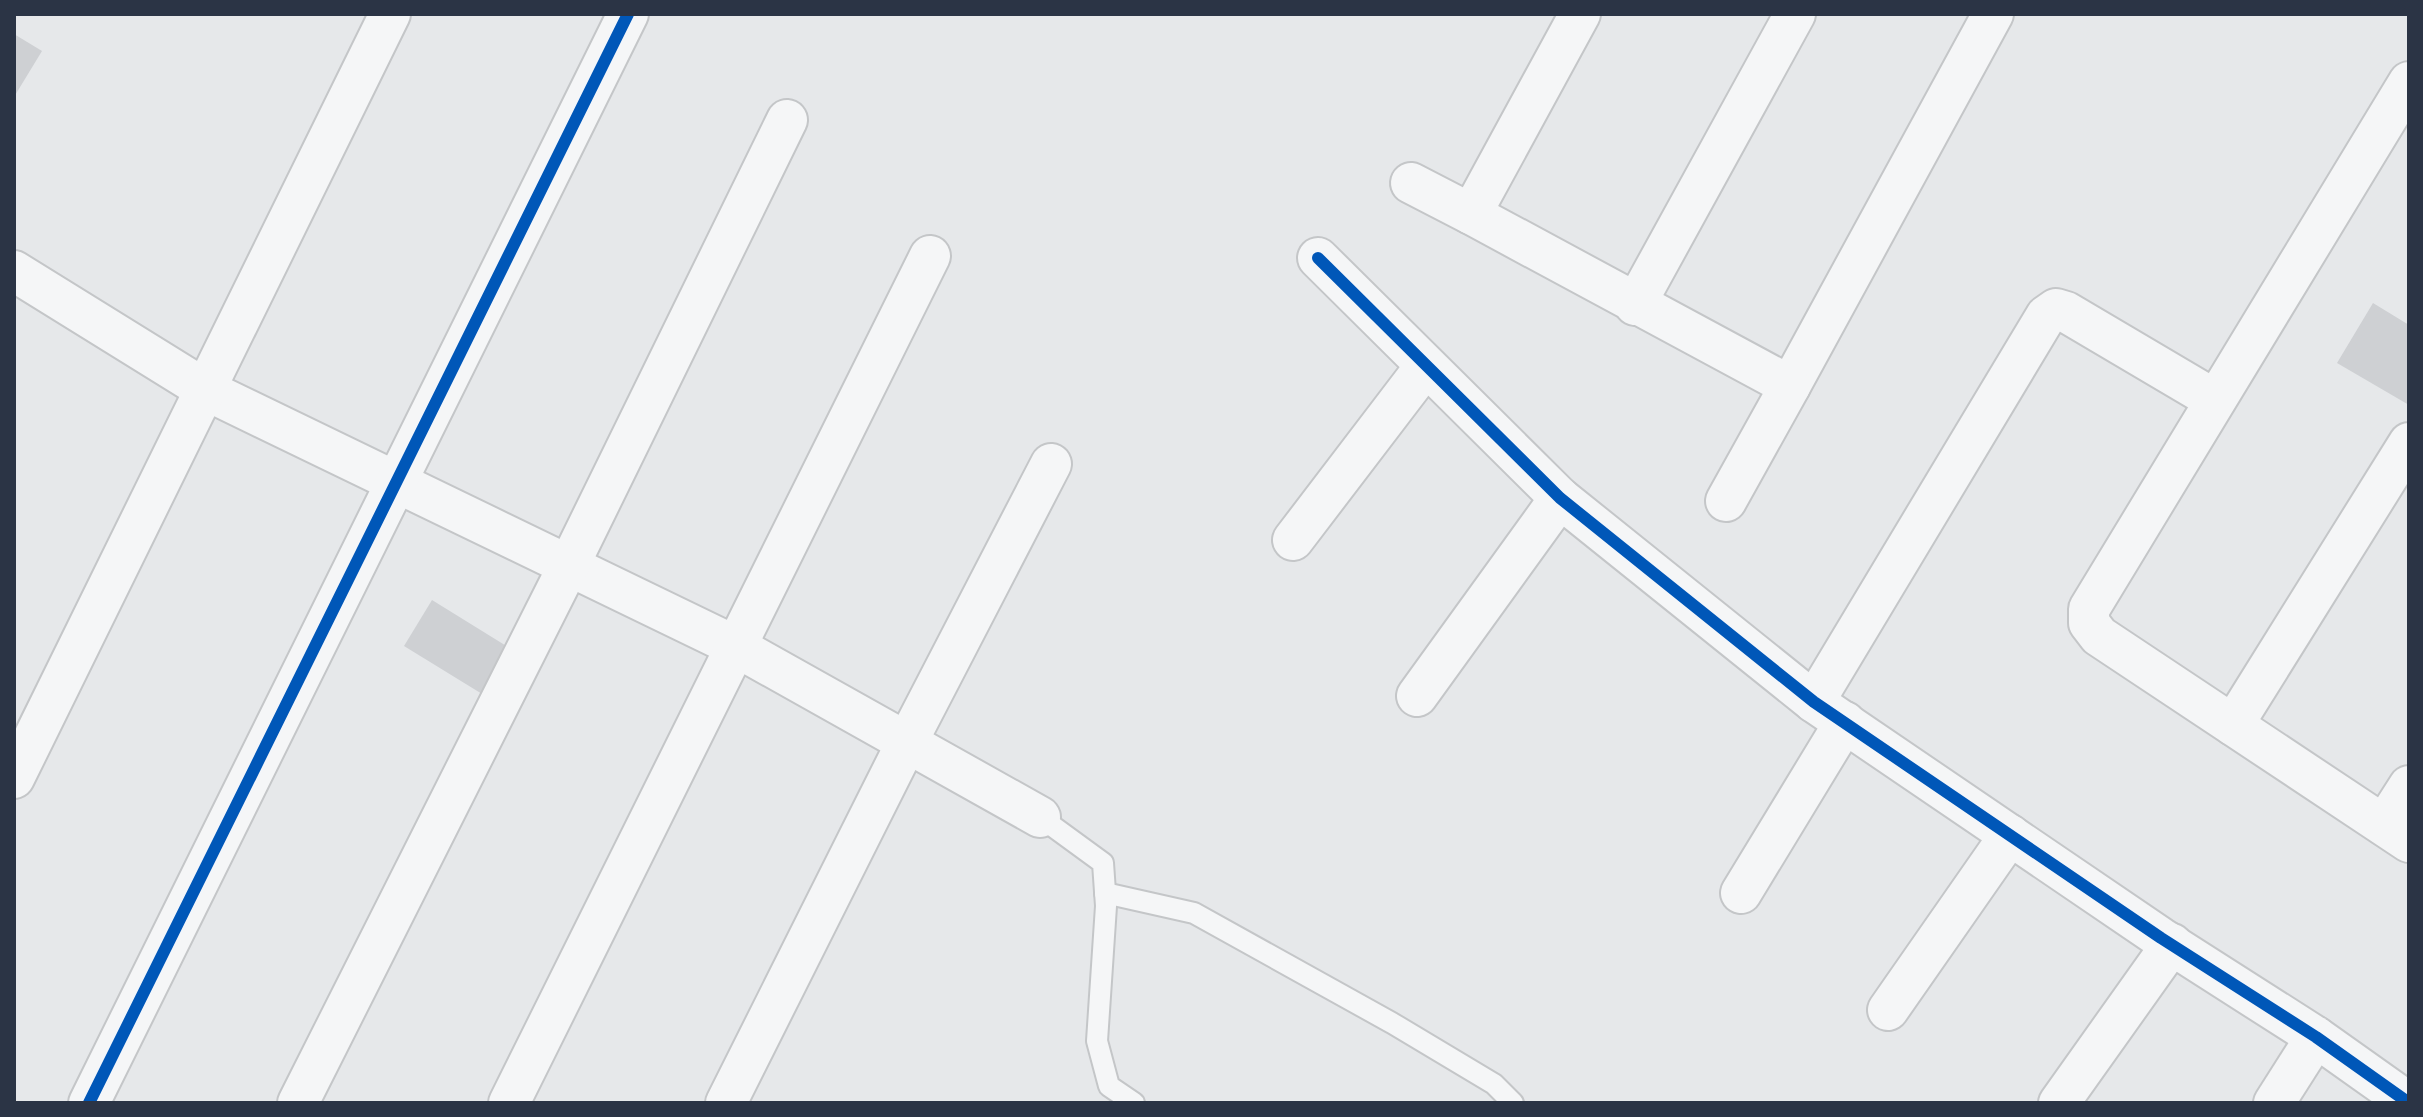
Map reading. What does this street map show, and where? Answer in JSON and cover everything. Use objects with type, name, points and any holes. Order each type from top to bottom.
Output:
[{"type":"street","points":[[14,778],[390,14]]},
{"type":"street","points":[[89,1103],[628,14]]},
{"type":"street","points":[[1471,214],[1580,14]]},
{"type":"street","points":[[1635,305],[1795,14]]},
{"type":"street","points":[[1726,501],[1993,14]]},
{"type":"street","points":[[2409,82],[2089,609],[2089,623],[2099,636],[2397,833],[2409,786]]},
{"type":"street","points":[[298,1103],[569,565],[787,120]]},
{"type":"street","points":[[1411,183],[1790,386]]},
{"type":"street","points":[[509,1103],[930,256]]},
{"type":"street","points":[[1318,258],[1560,498],[1829,712],[2172,944],[2316,1037],[2409,1103]]},
{"type":"street","points":[[14,271],[206,390],[735,646],[1040,817]]},
{"type":"street","points":[[1741,893],[1829,712],[2046,316],[2056,309],[2066,312],[2215,400]]},
{"type":"street","points":[[1293,540],[1425,367]]},
{"type":"street","points":[[2233,725],[2409,443]]},
{"type":"street","points":[[726,1103],[1051,464]]},
{"type":"street","points":[[1417,696],[1560,498]]},
{"type":"street","points":[[1888,1010],[2010,835]]},
{"type":"street","points":[[2059,1103],[2172,944]]},
{"type":"street","points":[[2274,1103],[2316,1037]]},
{"type":"lane","points":[[1040,817],[1103,863],[1103,978],[1097,1041],[1109,1086],[1134,1103]]},
{"type":"lane","points":[[1105,893],[1194,913],[1405,1030],[1494,1084],[1513,1103]]},
{"type":"building","points":[[14,34],[42,51],[14,97]]},
{"type":"building","points":[[2373,303],[2409,325],[2409,405],[2337,363]]},
{"type":"building","points":[[432,600],[516,652],[487,697],[404,646]]},
{"type":"cycle path","points":[[89,1103],[628,14]]},
{"type":"cycle path","points":[[1318,258],[1560,498],[1814,702],[2161,938],[2316,1037],[2409,1103]]}]
